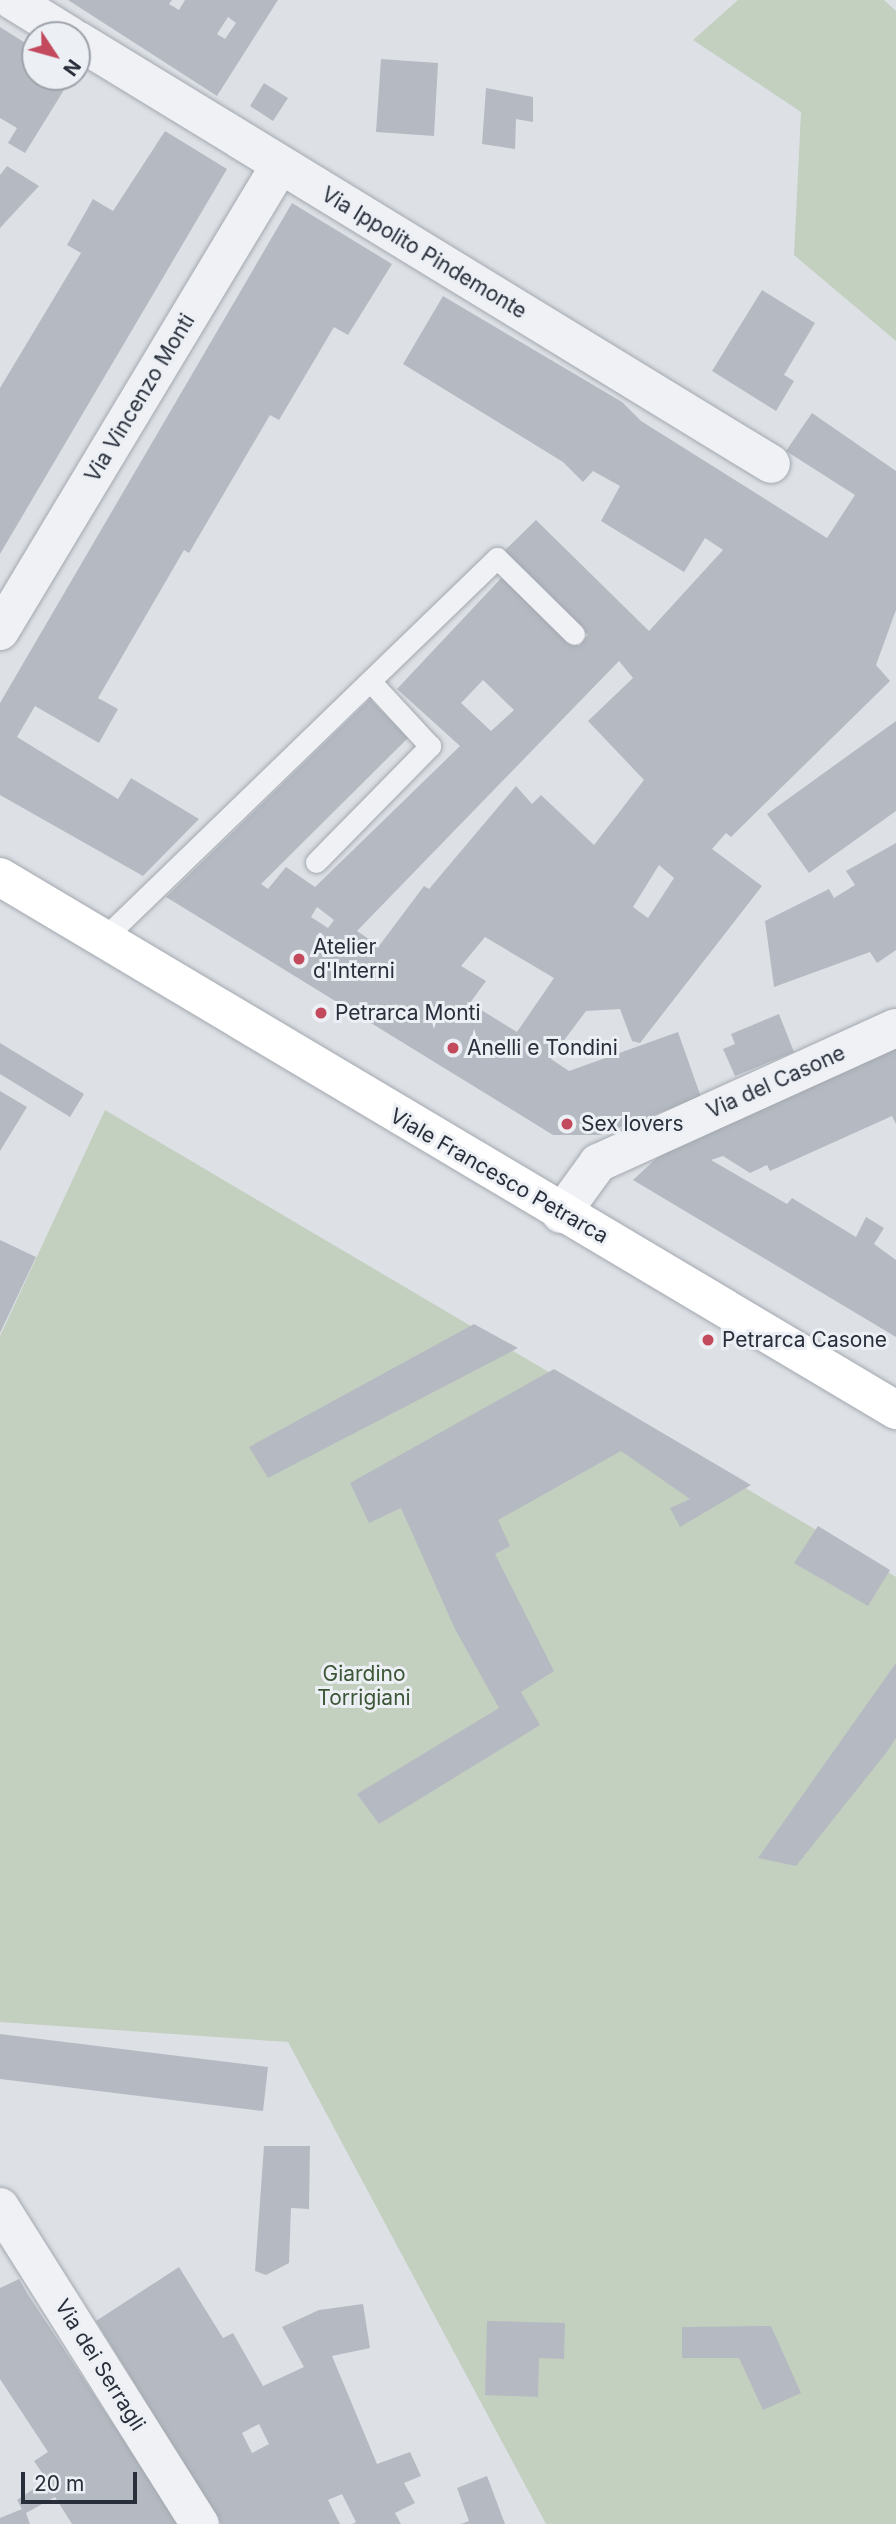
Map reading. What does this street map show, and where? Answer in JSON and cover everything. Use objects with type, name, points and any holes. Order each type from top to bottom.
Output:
[{"type":"main road","name":"Viale Francesco Petrarca","points":[[0,877],[561,1214],[896,1410]]},
{"type":"street","points":[[12,0],[46,21]]},
{"type":"street","name":"Via Ippolito Pindemonte","points":[[91,49],[771,464]]},
{"type":"street","name":"Via Vincenzo Monti","points":[[0,631],[280,165]]},
{"type":"street","name":"Via del Casone","points":[[561,1214],[598,1163],[896,1028]]},
{"type":"street","name":"Via dei Serragli","points":[[0,2207],[200,2524]]},
{"type":"lane","points":[[103,939],[497,558],[575,634]]},
{"type":"lane","points":[[316,862],[430,746],[371,682]]},
{"type":"green space","points":[[738,0],[884,0],[896,11],[896,341],[794,255],[801,112],[693,40]]},
{"type":"green space","name":"Giardino Torrigiani","points":[[105,1110],[896,1577],[896,2524],[546,2524],[288,2042],[0,2022],[0,1336]]},
{"type":"building","points":[[68,0],[172,0],[169,4],[179,10],[185,0],[278,0],[217,96]],"holes":[[[228,17],[236,23],[225,39],[217,34]]]},
{"type":"building","points":[[0,27],[21,40],[21,91],[63,91],[25,153],[8,143],[17,128],[0,118]]},
{"type":"building","points":[[381,59],[438,63],[434,136],[376,132]]},
{"type":"building","points":[[264,83],[288,98],[273,121],[250,106]]},
{"type":"building","points":[[486,88],[533,97],[533,122],[516,119],[515,149],[482,144]]},
{"type":"building","points":[[165,131],[227,169],[0,554],[0,388],[81,253],[67,245],[93,199],[113,211]]},
{"type":"building","points":[[7,166],[39,186],[0,228],[0,175]]},
{"type":"building","points":[[292,203],[392,264],[348,335],[334,327],[279,420],[270,415],[189,553],[184,550],[98,698],[118,709],[99,743],[35,706],[17,737],[118,799],[131,778],[199,819],[143,876],[0,795],[0,703]]},
{"type":"building","points":[[762,290],[815,323],[784,375],[794,381],[776,411],[712,371]]},
{"type":"building","points":[[443,296],[622,402],[641,421],[827,538],[855,495],[786,451],[812,413],[896,471],[896,610],[876,665],[890,681],[731,837],[726,833],[712,849],[762,886],[640,1043],[632,1041],[620,1009],[586,1011],[553,1055],[551,1059],[569,1071],[678,1032],[701,1097],[600,1135],[553,1135],[166,897],[370,699],[408,738],[261,884],[268,889],[286,867],[315,887],[460,746],[397,689],[505,574],[579,646],[588,635],[504,551],[536,520],[649,631],[723,550],[705,538],[684,572],[601,521],[620,486],[593,471],[583,482],[563,462],[403,364]],"holes":[[[619,661],[633,678],[588,721],[644,780],[594,845],[541,795],[532,804],[516,786],[429,889],[424,886],[379,946],[357,931]],[[483,680],[514,710],[491,731],[461,703]],[[659,865],[674,878],[648,918],[633,907]],[[317,907],[334,920],[328,928],[311,917]],[[485,937],[554,978],[517,1032],[470,1003],[486,981],[461,966]]]},
{"type":"building","points":[[896,721],[896,811],[809,873],[767,814]]},
{"type":"building","points":[[896,843],[896,950],[877,963],[870,952],[774,987],[765,921],[829,889],[834,898],[855,885],[846,871]]},
{"type":"building","points":[[779,1014],[794,1052],[735,1076],[723,1049],[735,1044],[731,1034]]},
{"type":"building","points":[[896,1041],[896,1124],[892,1116],[770,1171],[767,1165],[750,1173],[723,1156],[711,1160],[787,1204],[792,1198],[856,1237],[866,1217],[884,1228],[874,1244],[896,1260],[896,1337],[633,1180],[675,1141]]},
{"type":"building","points":[[0,1043],[84,1094],[70,1117],[0,1074]]},
{"type":"building","points":[[0,1091],[27,1107],[0,1151]]},
{"type":"building","points":[[0,1240],[36,1257],[0,1333]]},
{"type":"building","points":[[474,1324],[518,1348],[268,1478],[249,1447]]},
{"type":"building","points":[[554,1369],[751,1485],[680,1527],[670,1508],[690,1499],[621,1451],[498,1520],[510,1546],[495,1554],[554,1671],[521,1692],[540,1725],[379,1824],[357,1794],[499,1708],[455,1629],[401,1508],[369,1523],[350,1483]]},
{"type":"building","points":[[818,1526],[890,1570],[868,1606],[794,1563]]},
{"type":"building","points":[[896,1663],[896,1738],[886,1753],[796,1866],[758,1858]]},
{"type":"building","points":[[0,2034],[268,2067],[263,2111],[0,2079]]},
{"type":"building","points":[[264,2146],[310,2146],[309,2209],[291,2208],[289,2263],[266,2275],[255,2271]]},
{"type":"building","points":[[179,2267],[223,2338],[233,2333],[263,2386],[304,2367],[282,2327],[319,2310],[363,2304],[370,2348],[332,2356],[377,2464],[410,2452],[421,2476],[404,2483],[415,2503],[395,2513],[401,2524],[352,2524],[356,2522],[342,2494],[328,2500],[340,2524],[221,2524],[96,2321]],"holes":[[[259,2424],[269,2444],[252,2453],[242,2433]]]},
{"type":"building","points":[[19,2279],[179,2524],[72,2524],[55,2497],[26,2513],[30,2524],[0,2524],[0,2518],[22,2509],[17,2500],[47,2480],[34,2461],[48,2452],[0,2379],[0,2288]]},
{"type":"building","points":[[487,2321],[565,2323],[564,2359],[539,2358],[538,2397],[485,2395]]},
{"type":"building","points":[[771,2326],[801,2393],[763,2410],[739,2358],[682,2358],[682,2327]]},
{"type":"building","points":[[487,2476],[505,2524],[461,2524],[469,2521],[457,2488]]},
{"type":"place","name":"Atelier d'Interni","points":[[299,959]]},
{"type":"place","name":"Petrarca Monti","points":[[321,1013]]},
{"type":"place","name":"Anelli e Tondini","points":[[453,1048]]},
{"type":"place","name":"Sex lovers","points":[[567,1124]]},
{"type":"place","name":"Petrarca Casone","points":[[708,1340]]}]
